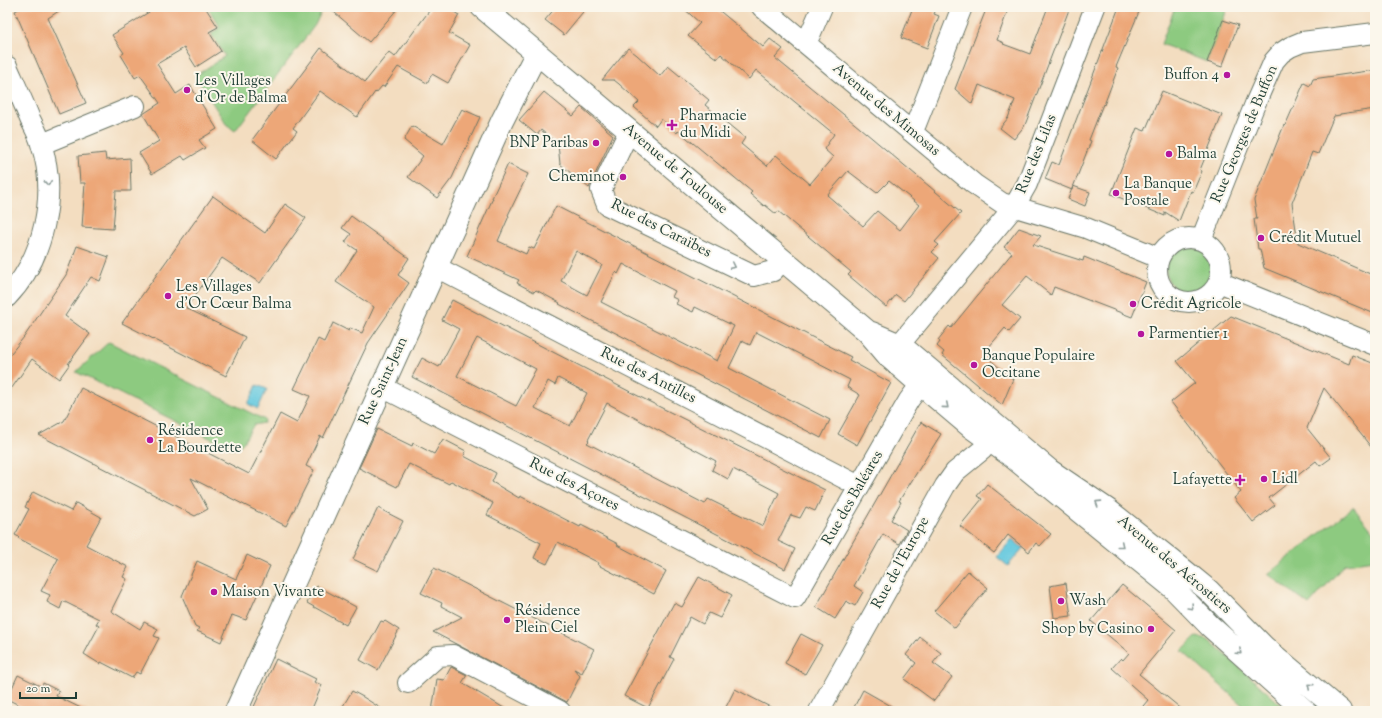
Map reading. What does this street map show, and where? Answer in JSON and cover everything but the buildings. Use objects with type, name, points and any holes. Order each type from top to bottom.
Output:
[{"type":"main road","name":"Avenue de Toulouse","points":[[482,7],[867,331],[895,351],[925,378],[995,435]]},
{"type":"main road","name":"Rue Saint-Jean","points":[[236,711],[502,121],[532,62],[539,55]]},
{"type":"main road","name":"Avenue des Aérostiers","points":[[995,435],[1010,455],[1172,587],[1210,626],[1305,711]]},
{"type":"main road","name":"Avenue des Aérostiers","points":[[995,435],[1108,510],[1187,573],[1208,590],[1264,647],[1340,711]]},
{"type":"street","name":"Avenue des Mimosas","points":[[762,7],[974,184],[1002,203],[1086,228],[1159,258]]},
{"type":"street","points":[[804,42],[810,35],[822,7]]},
{"type":"street","points":[[910,131],[916,124],[962,7]]},
{"type":"street","name":"Rue des Lilas","points":[[895,351],[1014,207],[1027,184],[1095,7]]},
{"type":"street","name":"Rue Georges de Buffon","points":[[1201,240],[1255,104],[1274,61],[1281,53],[1302,42],[1375,33]]},
{"type":"street","points":[[7,66],[42,144],[49,192],[43,229],[35,254],[25,275],[7,297]]},
{"type":"street","points":[[42,144],[135,106]]},
{"type":"street","name":"Rue des Caraïbes","points":[[629,131],[601,190],[608,205],[754,276],[773,271],[783,260]]},
{"type":"street","points":[[1188,238],[1201,240],[1210,245],[1221,262],[1219,282],[1210,295],[1202,300],[1186,302],[1178,300],[1169,295],[1162,288],[1158,278],[1157,268],[1159,258],[1166,247],[1176,240],[1188,238]]},
{"type":"street","name":"Rue des Antilles","points":[[436,267],[859,486]]},
{"type":"street","points":[[1219,282],[1375,345]]},
{"type":"street","name":"Rue des Baléares","points":[[766,584],[795,598],[909,400],[925,378]]},
{"type":"street","name":"Rue des Açores","points":[[382,387],[766,584]]},
{"type":"street","name":"Rue de l'Europe","points":[[819,711],[945,486],[955,472],[982,450],[995,435]]},
{"type":"street","points":[[408,683],[438,656],[454,655],[560,711]]},
{"type":"green space","points":[[319,7],[322,10],[315,25],[235,131],[226,124],[195,76],[225,56],[211,34],[220,27],[208,8]]},
{"type":"green space","points":[[1175,7],[1228,7],[1207,62],[1161,44]]},
{"type":"green space","points":[[1184,247],[1194,247],[1202,251],[1208,257],[1212,265],[1212,275],[1208,283],[1202,289],[1194,293],[1184,293],[1176,289],[1170,283],[1166,275],[1166,265],[1170,257],[1176,251]]},
{"type":"green space","points":[[109,342],[265,420],[264,423],[254,425],[242,444],[235,448],[230,448],[76,372]]},
{"type":"green space","points":[[1353,507],[1375,534],[1375,560],[1345,564],[1309,605],[1268,574]]},
{"type":"green space","points":[[1196,637],[1208,639],[1288,711],[1249,711],[1182,651]]},
{"type":"water","points":[[257,385],[267,389],[258,409],[248,404]]},
{"type":"water","points":[[1012,539],[1023,548],[1008,566],[997,557]]},
{"type":"place","name":"Buffon 4","points":[[1227,75]]},
{"type":"place","name":"Les Villages d'Or de Balma","points":[[187,90]]},
{"type":"place","name":"Pharmacie du Midi","points":[[672,125]]},
{"type":"place","name":"BNP Paribas","points":[[596,143]]},
{"type":"place","name":"Balma","points":[[1169,154]]},
{"type":"place","name":"Cheminot","points":[[623,177]]},
{"type":"place","name":"La Banque Postale","points":[[1116,193]]},
{"type":"place","name":"Crédit Mutuel","points":[[1261,238]]},
{"type":"place","name":"Les Villages d'Or Cœur Balma","points":[[168,296]]},
{"type":"place","name":"Crédit Agricole","points":[[1133,304]]},
{"type":"place","name":"Parmentier 1","points":[[1141,334]]},
{"type":"place","name":"Banque Populaire Occitane","points":[[974,365]]},
{"type":"place","name":"Résidence La Bourdette","points":[[150,440]]},
{"type":"place","name":"Lidl","points":[[1264,479]]},
{"type":"place","name":"Lafayette","points":[[1240,480]]},
{"type":"place","name":"Maison Vivante","points":[[214,592]]},
{"type":"place","name":"Wash","points":[[1061,601]]},
{"type":"place","name":"Résidence Plein Ciel","points":[[507,620]]},
{"type":"place","name":"Shop by Casino","points":[[1151,629]]}]
